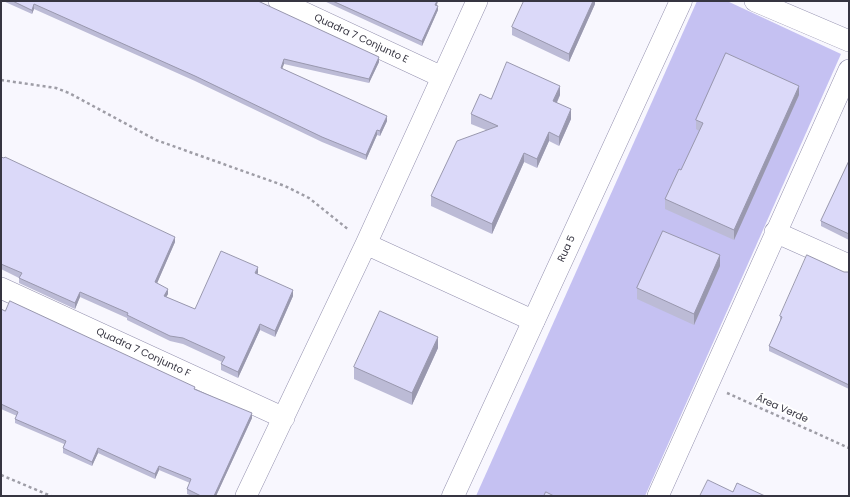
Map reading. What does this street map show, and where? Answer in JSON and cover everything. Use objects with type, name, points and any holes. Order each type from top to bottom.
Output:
[{"type":"street","name":"Quadra 7 Conjunto E","points":[[279,1],[442,77]]},
{"type":"street","points":[[246,496],[366,244],[477,1]]},
{"type":"street","name":"Rua 5","points":[[453,496],[681,1]]},
{"type":"street","points":[[755,1],[849,41]]},
{"type":"street","points":[[658,496],[775,232],[849,70]]},
{"type":"street","points":[[775,232],[849,265]]},
{"type":"street","points":[[366,244],[534,321]]},
{"type":"street","name":"Quadra 7 Conjunto F","points":[[1,288],[284,418]]},
{"type":"path","points":[[1,80],[56,88],[69,93],[156,140],[284,186],[309,198],[366,244]]},
{"type":"path","name":"Área Verde","points":[[708,385],[849,448]]},
{"type":"path","points":[[1,475],[51,496]]},
{"type":"shaded area","points":[[697,1],[727,1],[841,54],[645,496],[476,496]]},
{"type":"building","points":[[13,1],[258,1],[379,57],[369,79],[284,59],[281,68],[387,116],[380,131],[377,130],[366,155],[322,137],[195,76],[34,4],[32,10]]},
{"type":"building","points":[[333,1],[437,1],[435,5],[438,6],[422,41]]},
{"type":"building","points":[[524,1],[593,1],[569,54],[512,27]]},
{"type":"building","points":[[726,53],[799,86],[734,230],[665,199],[679,169],[681,170],[703,123],[696,120]]},
{"type":"building","points":[[507,62],[560,86],[553,101],[571,109],[559,137],[549,132],[537,159],[524,153],[492,224],[431,196],[457,141],[498,126],[471,114],[480,94],[491,99]]},
{"type":"building","points":[[1,157],[5,157],[175,237],[155,282],[168,289],[164,296],[195,309],[221,251],[258,267],[255,273],[293,290],[275,331],[260,324],[238,372],[221,364],[225,357],[183,338],[170,336],[127,315],[128,313],[80,292],[75,303],[19,278],[22,273],[1,264]]},
{"type":"building","points":[[849,161],[849,234],[821,221]]},
{"type":"building","points":[[663,231],[720,255],[694,314],[637,288]]},
{"type":"building","points":[[807,255],[844,272],[849,272],[849,385],[769,346],[782,317],[780,316]]},
{"type":"building","points":[[10,301],[195,387],[194,389],[252,413],[214,496],[201,496],[187,489],[191,479],[159,466],[155,474],[98,448],[92,462],[63,448],[66,441],[15,419],[18,412],[1,404],[1,309],[5,311]]},
{"type":"building","points":[[380,311],[438,337],[412,393],[354,367]]},
{"type":"building","points":[[708,480],[733,492],[737,483],[765,496],[700,496]]},
{"type":"building","points":[[546,492],[554,496],[544,496]]}]
